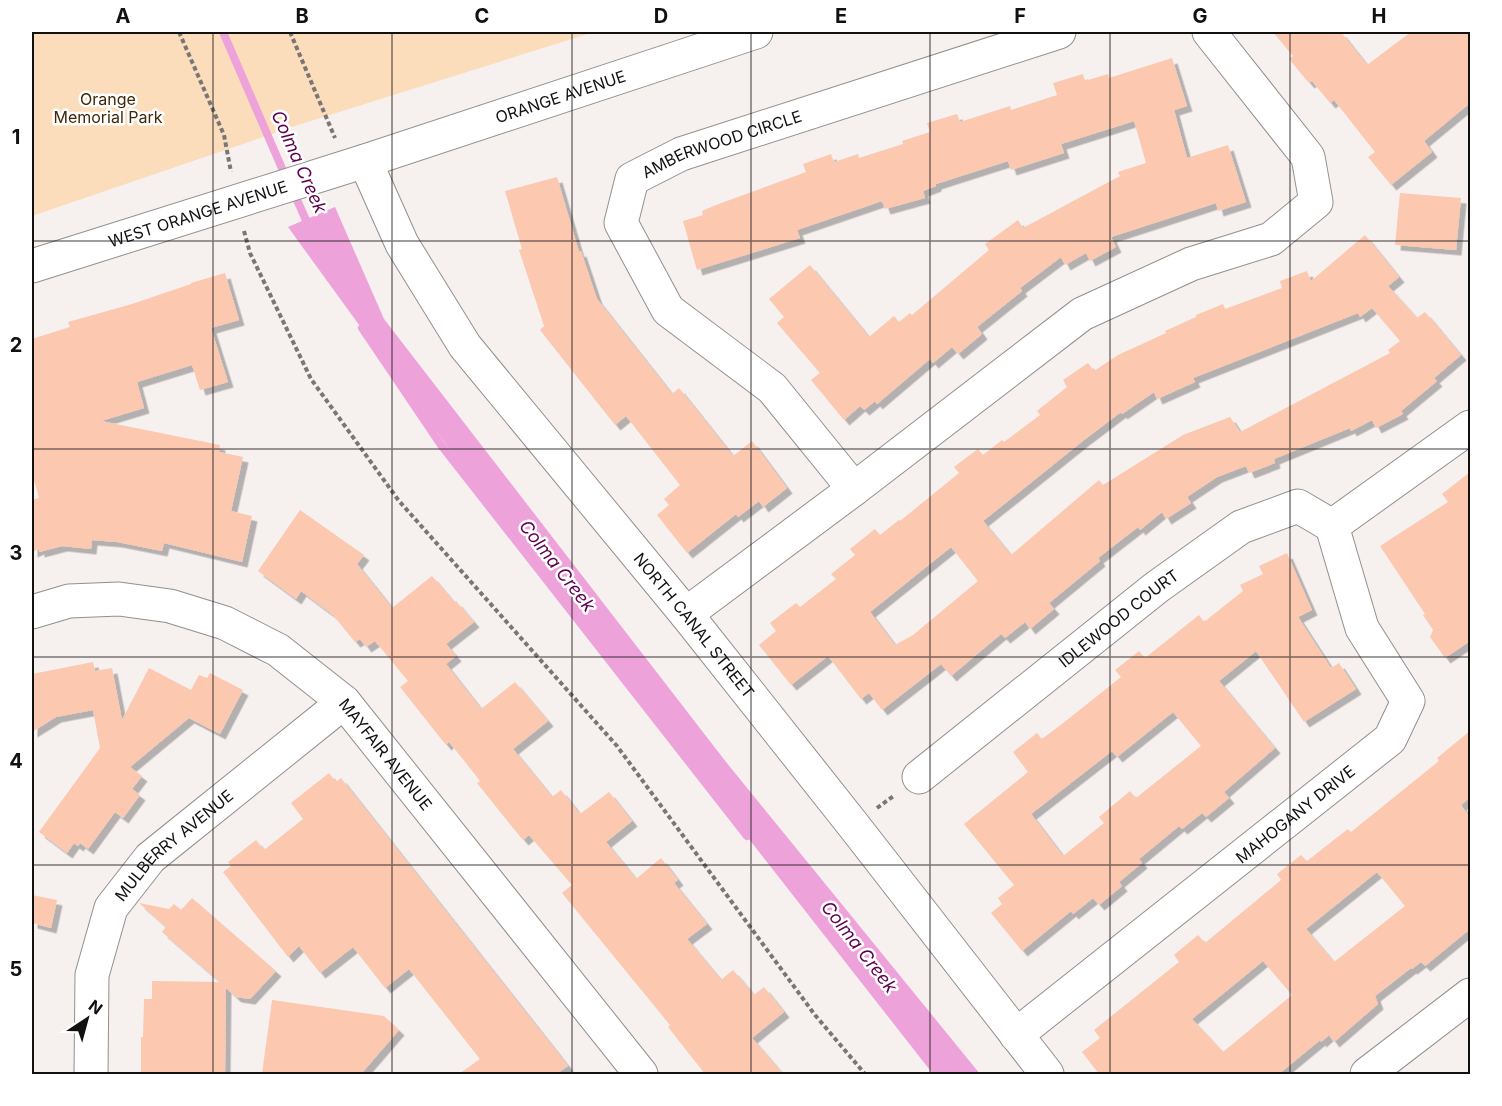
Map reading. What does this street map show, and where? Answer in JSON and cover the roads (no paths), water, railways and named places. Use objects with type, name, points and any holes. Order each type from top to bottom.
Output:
[{"type":"street","name":"ORANGE AVENUE","points":[[346,166],[756,32]]},
{"type":"street","name":"AMBERWOOD CIRCLE","points":[[854,489],[772,388],[668,310],[621,224],[632,179],[681,154],[1059,32]]},
{"type":"street","points":[[686,614],[854,489],[1082,314],[1191,264],[1271,239],[1316,202],[1308,157],[1209,32]]},
{"type":"street","name":"WEST ORANGE AVENUE","points":[[32,266],[346,166]]},
{"type":"street","name":"NORTH CANAL STREET","points":[[346,166],[402,244],[465,346],[686,614],[854,825],[1047,1074]]},
{"type":"street","points":[[1332,526],[1470,427]]},
{"type":"street","name":"IDLEWOOD COURT","points":[[919,777],[1157,586],[1241,526],[1298,506],[1332,526]]},
{"type":"street","name":"MAHOGANY DRIVE","points":[[1016,1035],[1390,739],[1408,701],[1362,628],[1332,526]]},
{"type":"street","name":"MAYFAIR AVENUE","points":[[32,612],[69,601],[89,600],[119,599],[170,606],[225,623],[278,650],[344,702],[641,1074]]},
{"type":"street","name":"MULBERRY AVENUE","points":[[92,1074],[92,975],[111,908],[150,858],[344,702]]},
{"type":"street","points":[[1367,1074],[1470,995]]},
{"type":"water","points":[[335,207],[384,319],[726,762],[980,1074],[933,1074],[521,548],[288,227]]},
{"type":"waterway","name":"Colma Creek","points":[[223,32],[287,180]]},
{"type":"waterway","name":"Colma Creek","points":[[293,191],[310,229]]},
{"type":"waterway","name":"Colma Creek","points":[[362,328],[441,445],[747,836]]},
{"type":"park label","name":"Orange Memorial Park","points":[[108,108]]}]
